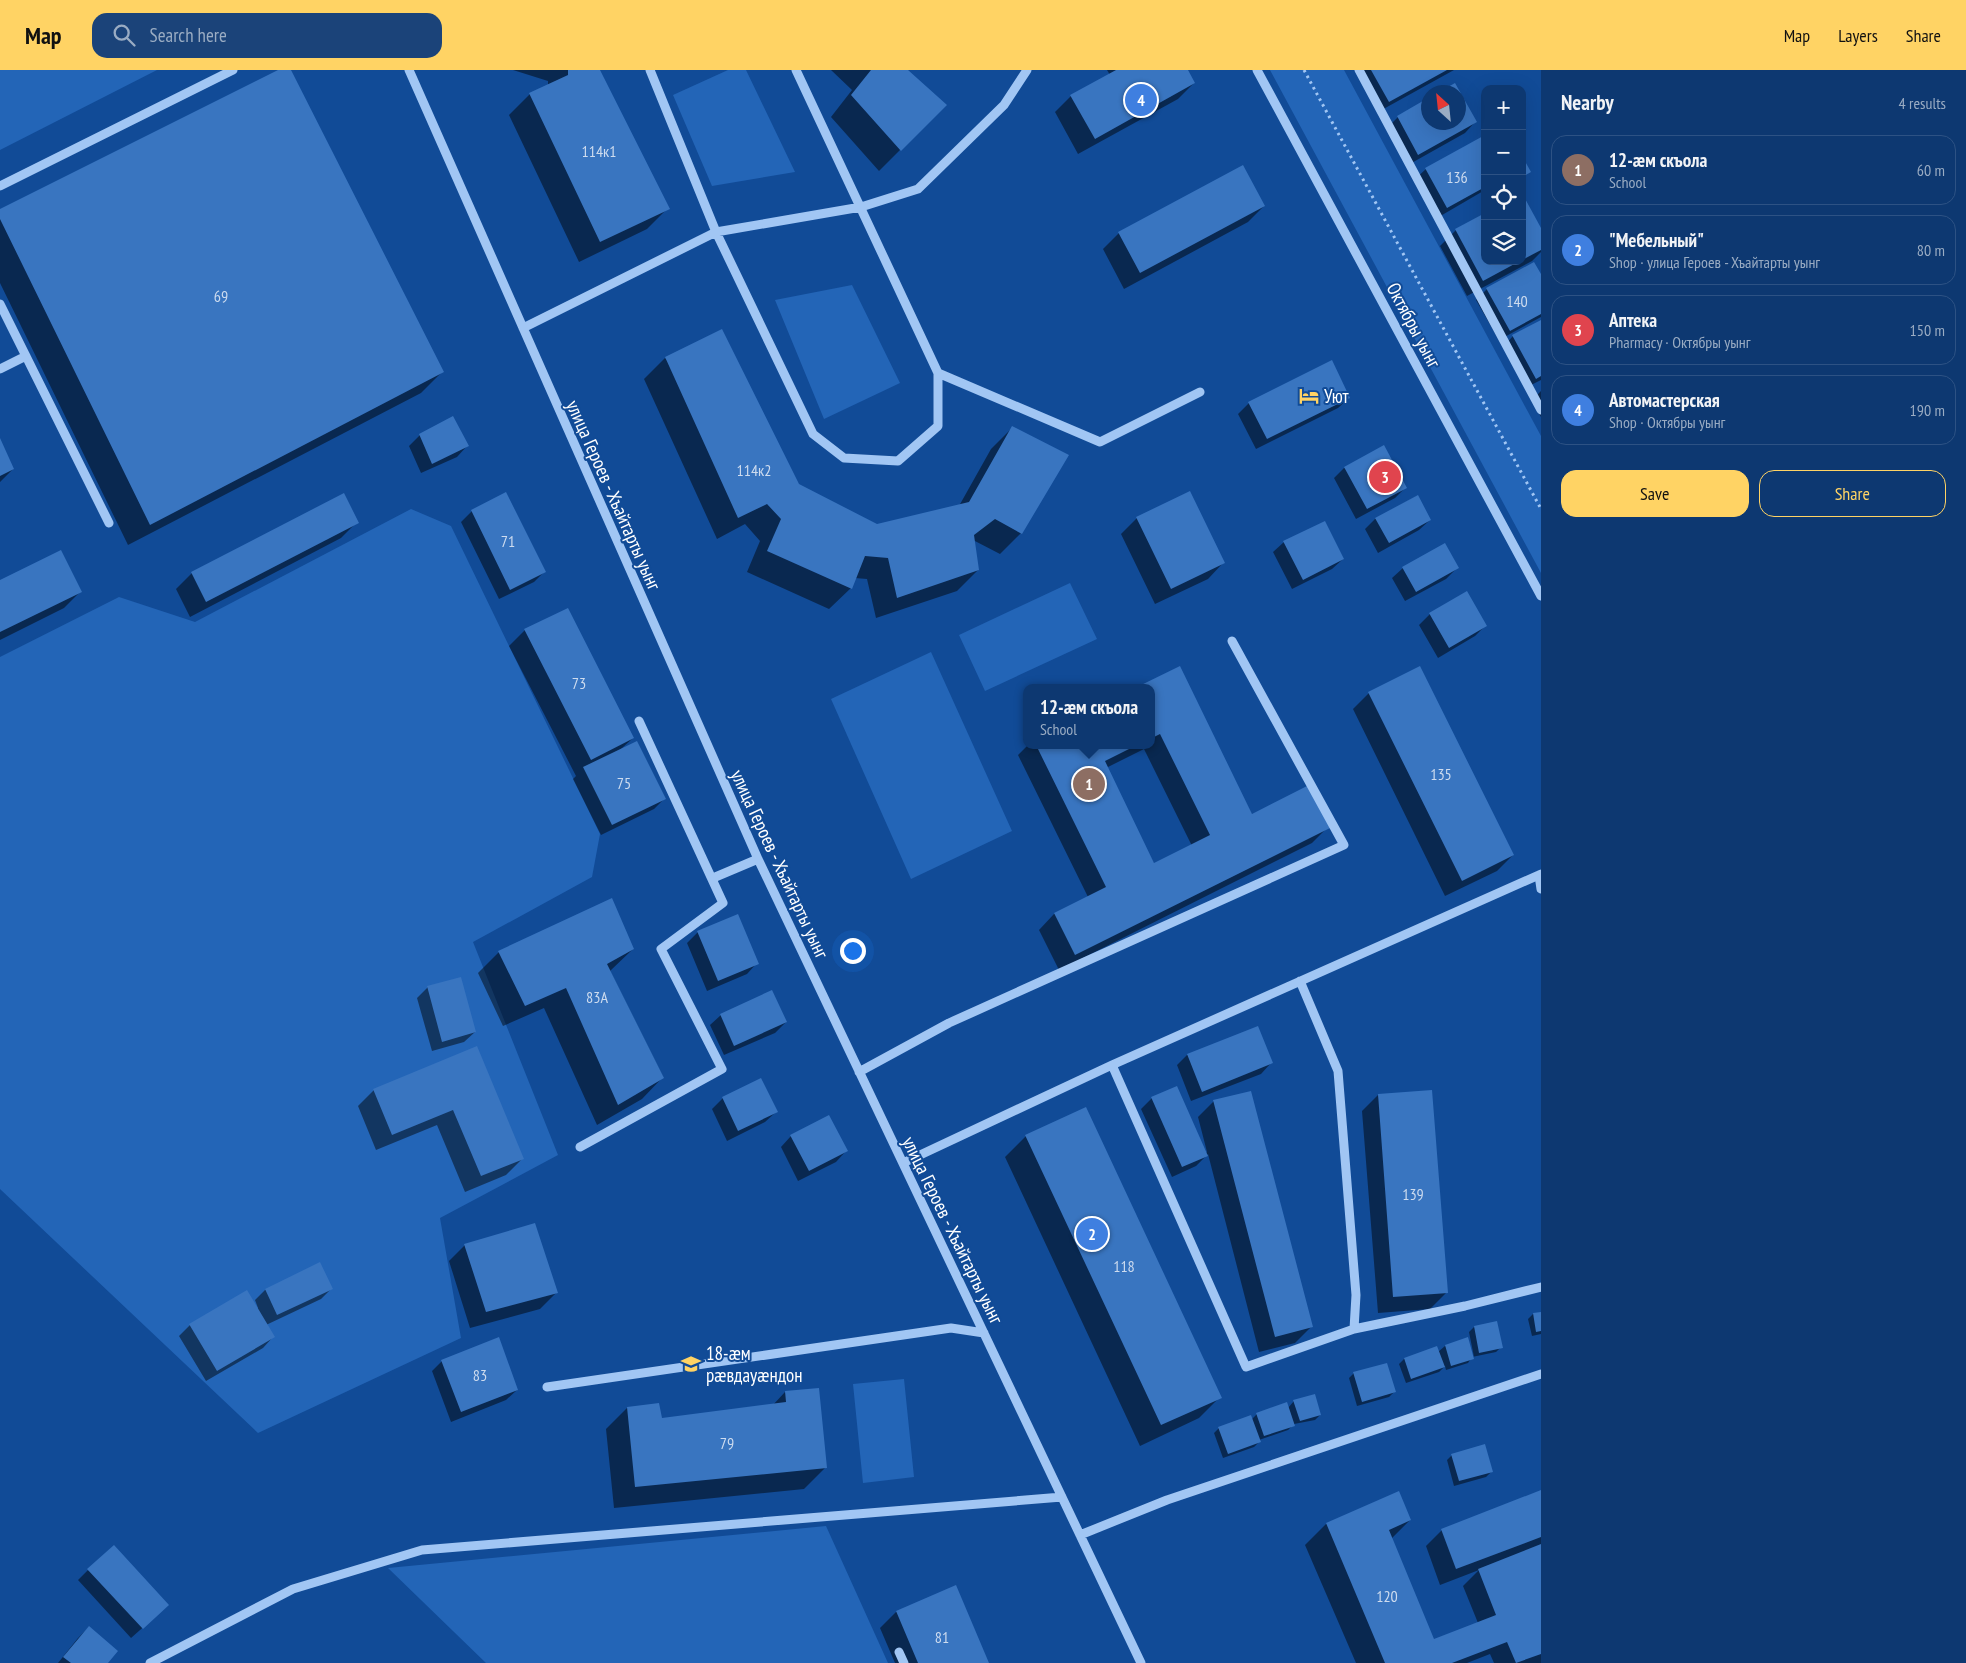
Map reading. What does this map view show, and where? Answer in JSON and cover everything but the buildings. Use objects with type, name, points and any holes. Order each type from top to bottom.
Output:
[{"type":"street","points":[[0,186],[233,70]]},
{"type":"street","name":"улица Героев - Хъайтарты уынг","points":[[409,70],[758,859],[1141,1663]]},
{"type":"street","points":[[650,70],[716,232],[813,434],[844,458],[898,461],[938,426],[938,373],[796,70]]},
{"type":"street","points":[[523,328],[716,232],[861,207],[918,189],[1004,105],[1027,70]]},
{"type":"street","name":"Октябры уынг","points":[[1258,70],[1541,596]]},
{"type":"street","points":[[1358,70],[1541,410]]},
{"type":"street","points":[[0,304],[109,523]]},
{"type":"street","points":[[0,369],[26,356]]},
{"type":"street","points":[[938,373],[1100,442],[1200,392]]},
{"type":"street","points":[[859,1072],[949,1023],[1344,846],[1232,641]]},
{"type":"street","points":[[580,1147],[722,1069],[661,949],[723,903],[640,721]]},
{"type":"street","points":[[713,878],[758,859]]},
{"type":"street","points":[[902,1163],[1112,1065],[1540,874],[1541,889]]},
{"type":"street","points":[[1300,981],[1338,1071],[1356,1295],[1354,1329]]},
{"type":"street","points":[[1112,1065],[1246,1368],[1354,1329],[1465,1306],[1541,1287]]},
{"type":"street","points":[[547,1387],[951,1328],[984,1332]]},
{"type":"street","points":[[1080,1535],[1167,1500],[1541,1374]]},
{"type":"street","points":[[150,1663],[293,1589],[422,1550],[1062,1497]]},
{"type":"street","points":[[899,1652],[904,1663]]},
{"type":"path","points":[[1304,70],[1541,509]]},
{"type":"shaded area","points":[[0,70],[157,70],[0,150]]},
{"type":"shaded area","points":[[728,70],[746,70],[795,172],[712,186],[673,95]]},
{"type":"shaded area","points":[[1270,70],[1344,70],[1541,436],[1541,573]]},
{"type":"shaded area","points":[[852,285],[900,383],[824,419],[775,300]]},
{"type":"shaded area","points":[[411,509],[451,526],[600,834],[592,877],[473,942],[558,1155],[440,1218],[461,1338],[258,1433],[0,1189],[0,657],[119,597],[195,622]]},
{"type":"shaded area","points":[[1070,583],[1097,639],[985,691],[959,635]]},
{"type":"shaded area","points":[[931,652],[1012,831],[911,879],[831,699]]},
{"type":"shaded area","points":[[904,1379],[914,1477],[863,1483],[853,1384]]},
{"type":"shaded area","points":[[826,1526],[888,1663],[486,1663],[388,1568]]},
{"type":"place","name":"Автомастерская","points":[[1141,100]]},
{"type":"place","name":"Уют","points":[[1309,396]]},
{"type":"place","name":"Аптека","points":[[1385,477]]},
{"type":"place","name":"12-æм скъола","points":[[1089,784]]},
{"type":"place","name":"\"Мебельный\"","points":[[1092,1234]]},
{"type":"place","name":"18-æм рӕвдауӕндон","points":[[691,1364]]}]
